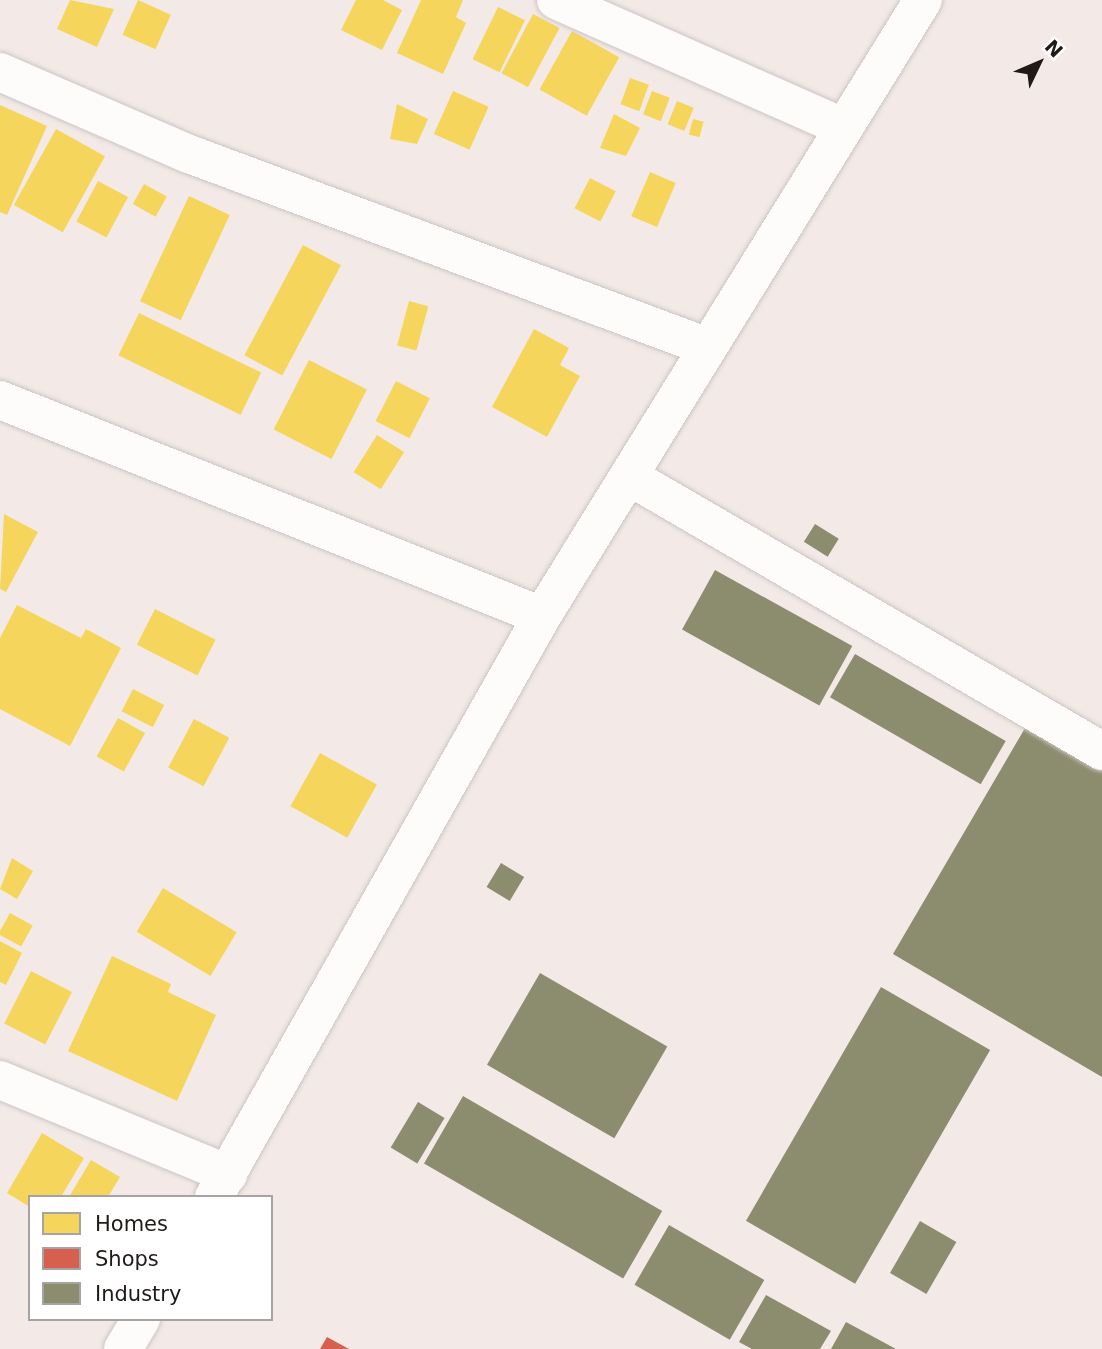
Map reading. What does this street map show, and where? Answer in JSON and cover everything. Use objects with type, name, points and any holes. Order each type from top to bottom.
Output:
[{"type":"street","points":[[556,0],[843,127]]},
{"type":"street","points":[[0,1080],[221,1185],[541,616],[630,477],[705,346],[923,0]]},
{"type":"street","points":[[0,72],[189,153],[705,346]]},
{"type":"street","points":[[0,400],[541,616]]},
{"type":"street","points":[[630,477],[1102,751]]},
{"type":"street","points":[[123,1349],[140,1321]]},
{"type":"building: Homes","points":[[70,0],[114,9],[97,47],[57,29]]},
{"type":"building: Homes","points":[[138,0],[171,15],[155,49],[123,35]]},
{"type":"building: Homes","points":[[356,0],[383,0],[402,10],[382,50],[341,30]]},
{"type":"building: Homes","points":[[421,0],[463,0],[456,17],[466,23],[443,74],[397,53]]},
{"type":"building: Homes","points":[[498,7],[525,20],[500,72],[473,59]]},
{"type":"building: Homes","points":[[533,14],[559,28],[528,87],[502,73]]},
{"type":"building: Homes","points":[[572,31],[619,57],[587,116],[540,90]]},
{"type":"building: Homes","points":[[630,78],[649,85],[639,111],[620,104]]},
{"type":"building: Homes","points":[[453,91],[489,107],[470,150],[434,134]]},
{"type":"building: Homes","points":[[652,91],[670,98],[661,121],[643,114]]},
{"type":"building: Homes","points":[[677,101],[694,108],[684,131],[668,124]]},
{"type":"building: Homes","points":[[397,104],[428,119],[417,144],[390,139]]},
{"type":"building: Homes","points":[[0,105],[47,126],[7,215],[0,212]]},
{"type":"building: Homes","points":[[614,114],[640,128],[626,156],[600,148]]},
{"type":"building: Homes","points":[[693,119],[704,122],[699,137],[689,134]]},
{"type":"building: Homes","points":[[56,129],[105,156],[63,232],[14,205]]},
{"type":"building: Homes","points":[[650,172],[676,183],[657,227],[631,216]]},
{"type":"building: Homes","points":[[590,178],[616,191],[600,221],[575,208]]},
{"type":"building: Homes","points":[[98,181],[128,197],[106,238],[76,222]]},
{"type":"building: Homes","points":[[144,184],[167,197],[156,217],[133,204]]},
{"type":"building: Homes","points":[[189,196],[230,215],[181,320],[140,301]]},
{"type":"building: Homes","points":[[303,245],[341,265],[282,376],[244,355]]},
{"type":"building: Homes","points":[[409,301],[428,306],[416,351],[397,345]]},
{"type":"building: Homes","points":[[139,313],[261,373],[241,415],[118,355]]},
{"type":"building: Homes","points":[[534,329],[569,348],[560,365],[580,376],[547,437],[492,407]]},
{"type":"building: Homes","points":[[309,360],[367,390],[332,459],[274,429]]},
{"type":"building: Homes","points":[[396,381],[430,398],[409,438],[376,421]]},
{"type":"building: Homes","points":[[377,435],[404,452],[381,489],[354,472]]},
{"type":"building: Homes","points":[[4,514],[38,532],[6,592],[0,589]]},
{"type":"building: Homes","points":[[17,605],[81,638],[86,629],[121,648],[70,746],[0,709],[0,638]]},
{"type":"building: Homes","points":[[155,609],[216,640],[197,676],[137,645]]},
{"type":"building: Homes","points":[[133,689],[164,705],[153,727],[122,711]]},
{"type":"building: Homes","points":[[118,718],[145,733],[124,772],[97,756]]},
{"type":"building: Homes","points":[[194,719],[229,738],[203,786],[168,768]]},
{"type":"building: Homes","points":[[320,753],[377,785],[347,838],[290,806]]},
{"type":"building: Homes","points":[[12,858],[33,871],[17,899],[0,889]]},
{"type":"building: Homes","points":[[163,888],[237,932],[210,976],[137,932]]},
{"type":"building: Homes","points":[[10,913],[33,926],[21,947],[0,935]]},
{"type":"building: Homes","points":[[0,941],[22,953],[6,985],[0,982]]},
{"type":"building: Homes","points":[[112,956],[171,984],[168,992],[216,1015],[177,1101],[68,1051]]},
{"type":"building: Homes","points":[[31,971],[72,992],[45,1044],[4,1024]]},
{"type":"building: Homes","points":[[42,1133],[84,1158],[62,1195],[28,1195],[28,1206],[7,1193]]},
{"type":"building: Homes","points":[[91,1160],[120,1177],[109,1195],[70,1195]]},
{"type":"building: Shops","points":[[327,1337],[349,1349],[320,1349]]},
{"type":"building: Industry","points":[[815,524],[839,539],[828,557],[804,542]]},
{"type":"building: Industry","points":[[715,570],[852,646],[819,706],[682,629]]},
{"type":"building: Industry","points":[[855,654],[1006,741],[981,784],[830,697]]},
{"type":"building: Industry","points":[[1028,723],[1102,766],[1102,1077],[893,954]]},
{"type":"building: Industry","points":[[501,863],[524,877],[510,901],[487,887]]},
{"type":"building: Industry","points":[[540,973],[667,1046],[614,1138],[487,1065]]},
{"type":"building: Industry","points":[[881,987],[990,1050],[855,1284],[746,1221]]},
{"type":"building: Industry","points":[[463,1096],[662,1211],[623,1279],[424,1164]]},
{"type":"building: Industry","points":[[418,1102],[445,1118],[417,1163],[391,1147]]},
{"type":"building: Industry","points":[[920,1221],[956,1242],[926,1294],[890,1273]]},
{"type":"building: Industry","points":[[669,1225],[764,1280],[730,1340],[634,1285]]},
{"type":"building: Industry","points":[[766,1295],[831,1331],[820,1349],[752,1349],[739,1342]]},
{"type":"building: Industry","points":[[846,1322],[896,1349],[831,1349]]}]
